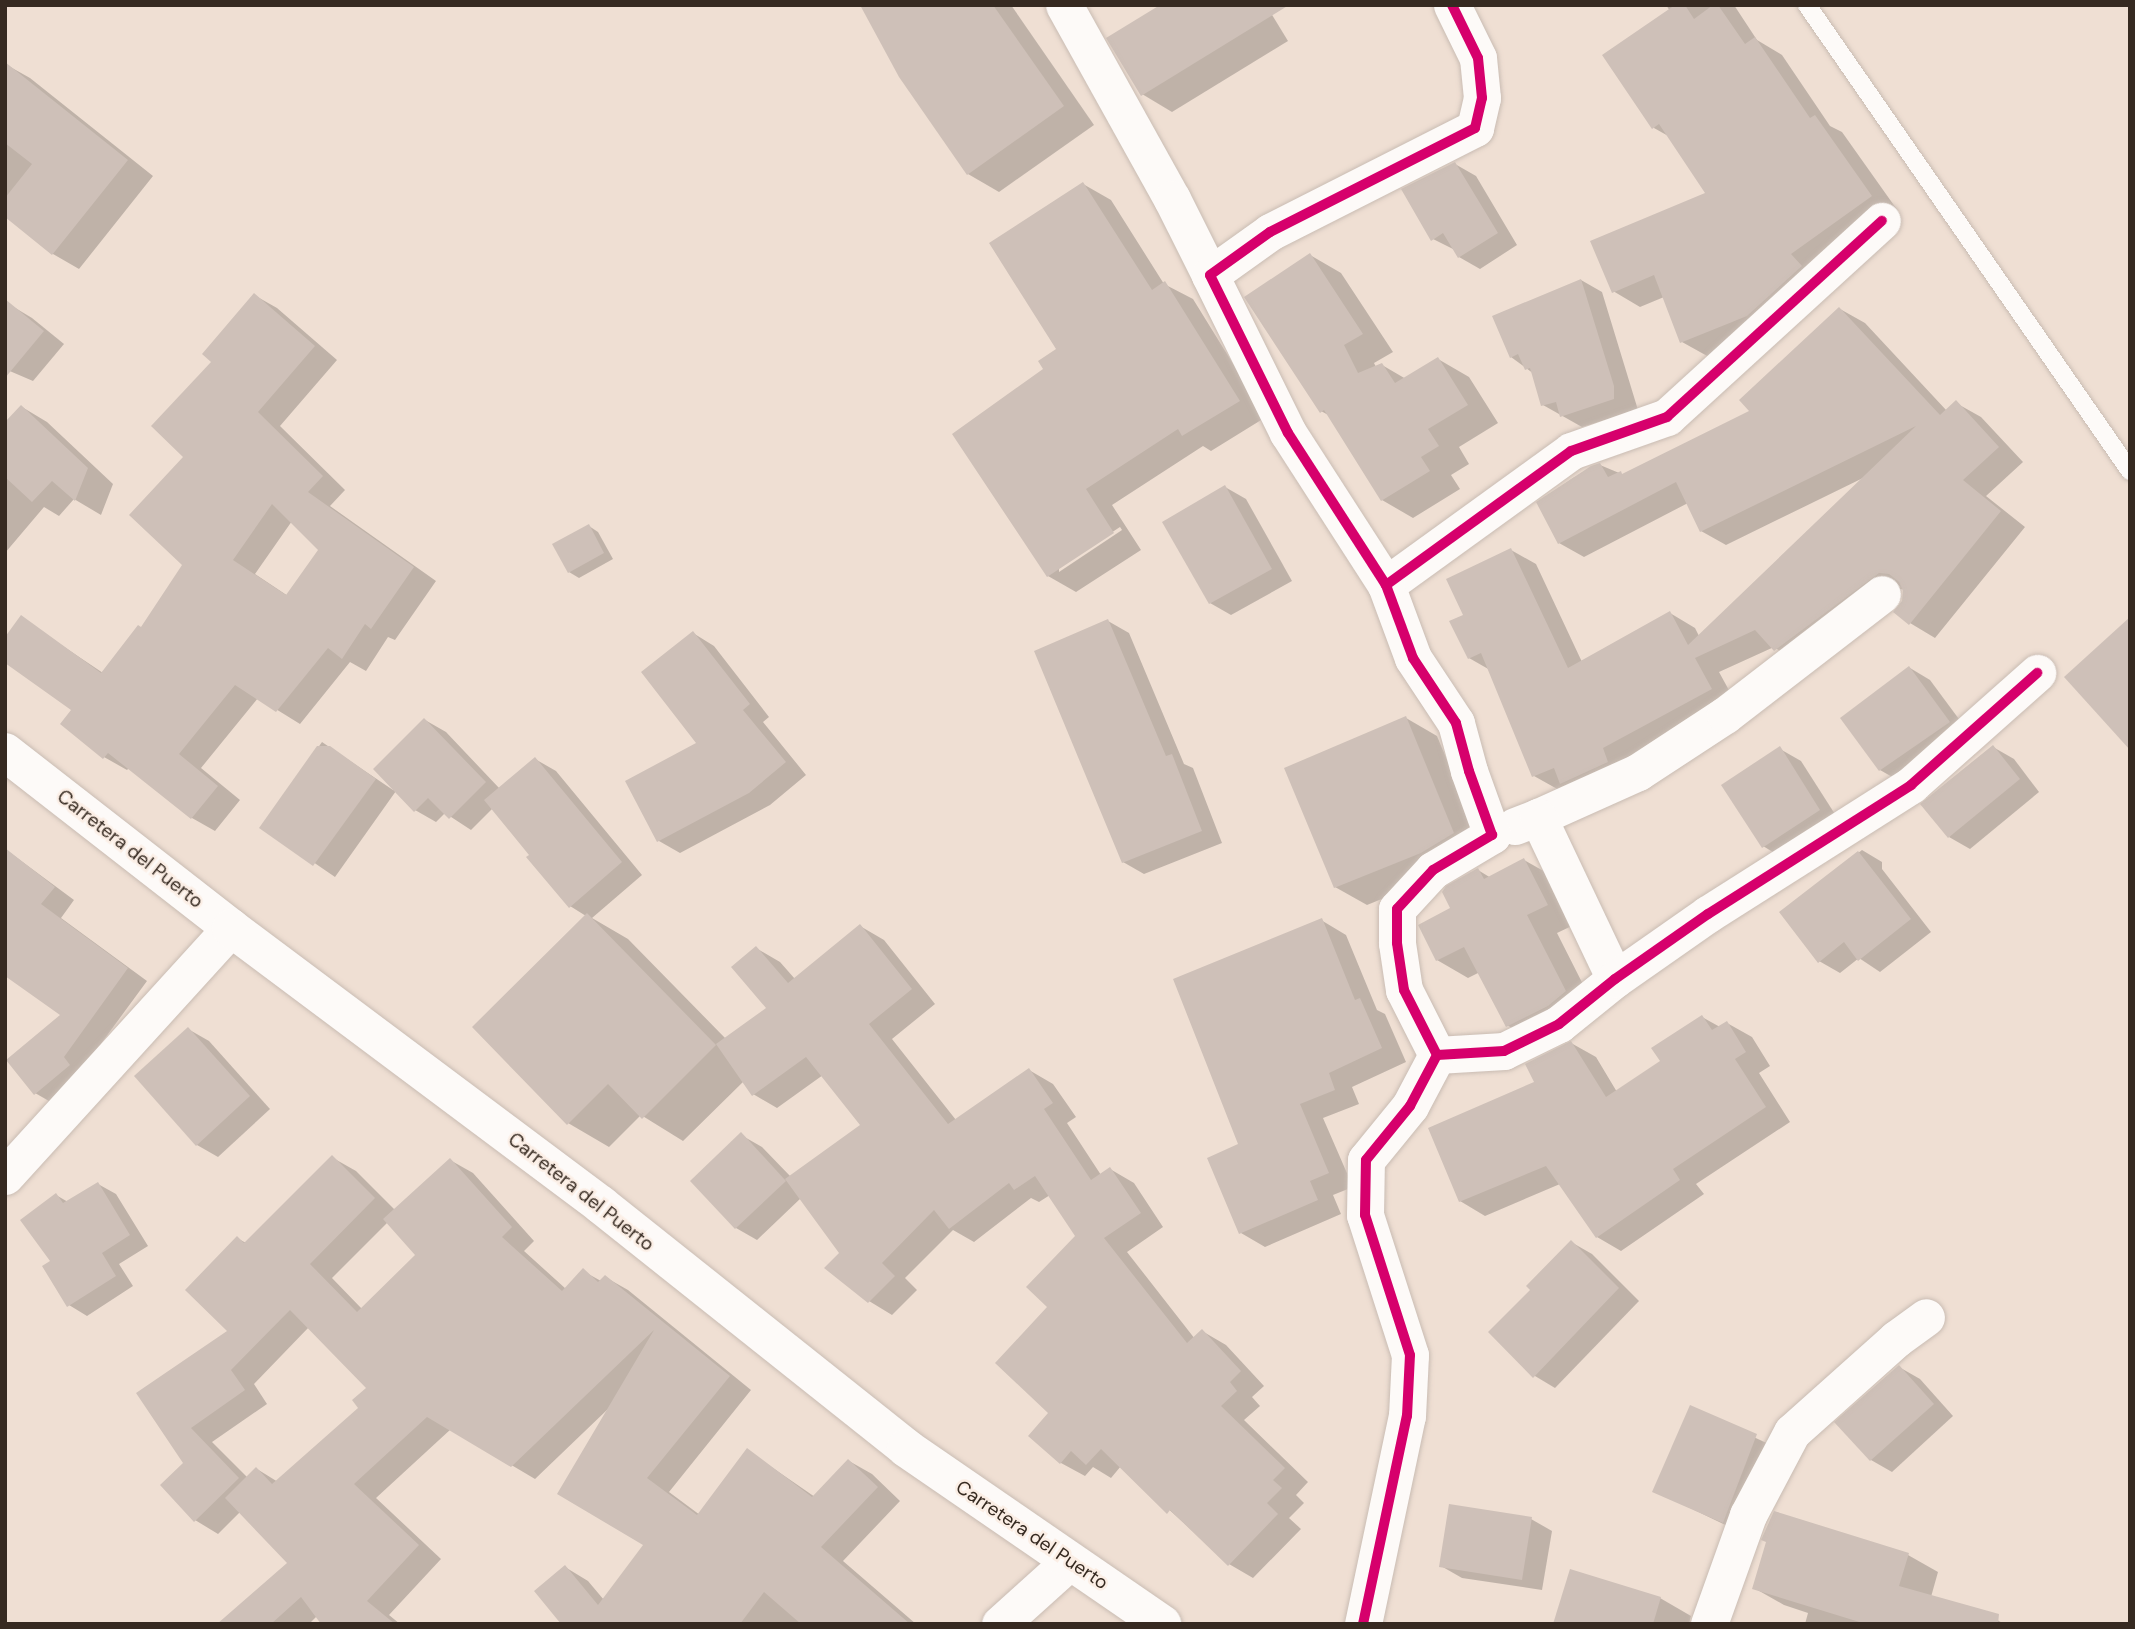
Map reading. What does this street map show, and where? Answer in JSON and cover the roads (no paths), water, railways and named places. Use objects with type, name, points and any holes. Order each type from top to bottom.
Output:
[{"type":"main road","name":"Carretera del Puerto","points":[[5,752],[232,928],[601,1205],[906,1448],[1162,1624]]},
{"type":"street","points":[[1064,5],[1172,199],[1288,433],[1385,585],[1413,658],[1456,723],[1469,771],[1492,835]]},
{"type":"street","points":[[1210,275],[1270,232],[1475,128],[1482,98],[1478,58],[1452,5]]},
{"type":"street","points":[[1385,585],[1571,451],[1667,417],[1882,221]]},
{"type":"street","points":[[1437,1055],[1404,990],[1397,943],[1397,909],[1433,870],[1492,835],[1538,817],[1649,765],[1725,715],[1882,594]]},
{"type":"street","points":[[1437,1055],[1504,1051],[1559,1024],[1615,979],[1708,914],[1911,785],[2037,673]]},
{"type":"street","points":[[1538,817],[1615,979]]},
{"type":"street","points":[[5,1176],[232,928]]},
{"type":"street","points":[[1363,1624],[1407,1416],[1410,1355],[1365,1214],[1366,1160],[1410,1106],[1437,1055]]},
{"type":"street","points":[[1709,1624],[1748,1515],[1792,1432],[1896,1339],[1926,1317]]},
{"type":"street","points":[[1000,1624],[1070,1561]]},
{"type":"lane","points":[[1807,5],[2130,471]]}]
